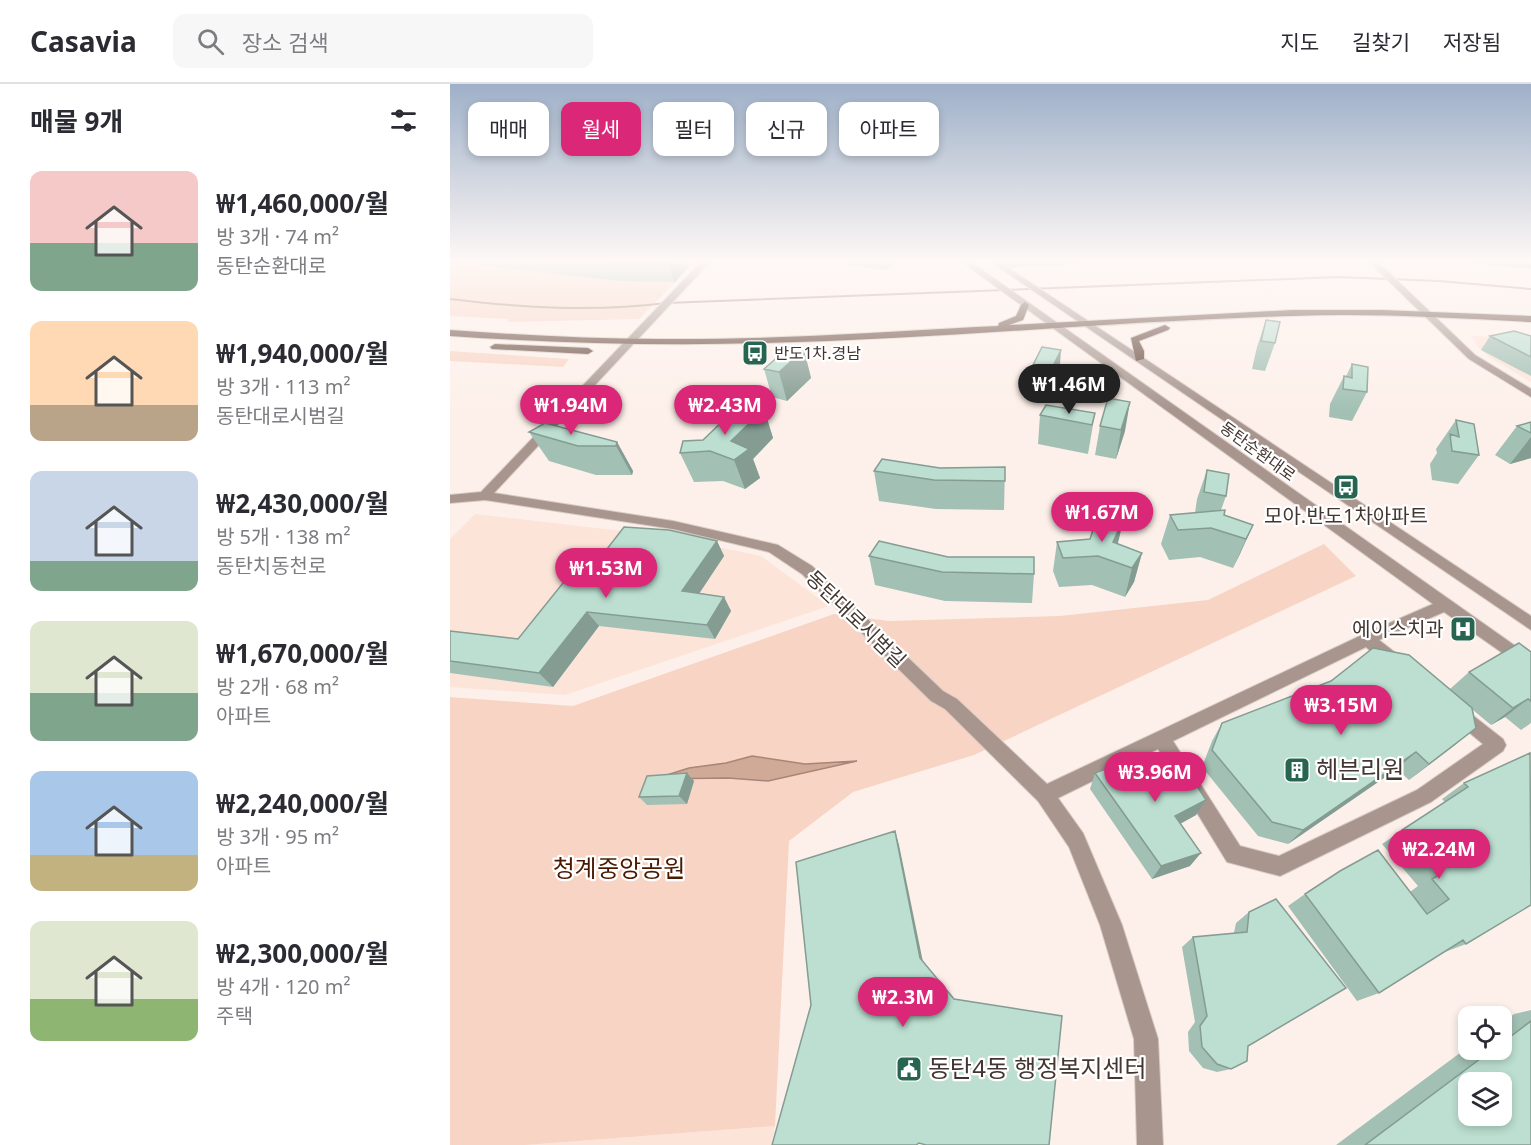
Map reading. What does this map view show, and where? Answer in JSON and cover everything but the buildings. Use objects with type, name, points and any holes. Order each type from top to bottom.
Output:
[{"type":"main road","points":[[995,330],[1020,318],[1022,312]]},
{"type":"main road","points":[[450,333],[628,342],[840,338],[1293,313],[1426,314],[1531,319]]},
{"type":"main road","points":[[483,346],[619,352],[735,350],[1302,321],[1435,322],[1531,326]]},
{"type":"main road","points":[[1139,359],[1139,351],[1134,340],[1143,334],[1160,332],[1165,328]]},
{"type":"main road","points":[[450,343],[472,345]]},
{"type":"street","points":[[485,496],[658,312]]},
{"type":"street","name":"동탄순환대로","points":[[1034,312],[1531,666]]},
{"type":"street","name":"동탄순환대로","points":[[1067,312],[1101,332],[1150,368],[1531,624]]},
{"type":"street","points":[[1424,312],[1472,357],[1531,394]]},
{"type":"street","points":[[1103,361],[1100,353],[1109,350],[1137,365],[1150,368]]},
{"type":"street","name":"동탄대로시범길","points":[[450,499],[485,496],[673,525],[773,548],[807,570],[836,596],[869,632],[937,696],[951,704],[1045,795],[1076,840],[1111,925],[1146,1039],[1150,1145]]},
{"type":"street","points":[[1045,795],[1367,639],[1446,605]]},
{"type":"street","points":[[1367,639],[1413,677]]},
{"type":"street","points":[[1162,739],[1234,855],[1280,866],[1424,796],[1497,745],[1450,707]]},
{"type":"shaded area","points":[[1472,336],[1531,338],[1531,382],[1489,357],[1477,346]]},
{"type":"shaded area","points":[[475,514],[665,536],[761,556],[829,606],[565,695],[450,687],[450,539]]},
{"type":"shaded area","points":[[752,756],[805,764],[857,761],[768,781],[728,778],[654,779],[689,768],[726,763]]},
{"type":"shaded area","points":[[775,1126],[771,1145],[526,1145]]},
{"type":"green space","points":[[450,312],[646,312],[639,319],[509,322],[507,319],[450,316]]},
{"type":"green space","points":[[450,351],[569,359],[563,367],[450,361]]},
{"type":"green space","name":"청계중앙공원","points":[[1324,544],[1356,576],[974,755],[853,792],[789,841],[775,1126],[526,1145],[450,1145],[450,697],[573,706],[834,614],[889,621],[1060,616],[1208,600]]},
{"type":"place","name":"반도1차.경남","points":[[755,353]]},
{"type":"place","name":"모아.반도1차아파트","points":[[1346,487]]},
{"type":"place","name":"에이스치과","points":[[1463,629]]},
{"type":"place","name":"헤븐리원","points":[[1297,770]]},
{"type":"place","name":"동탄4동 행정복지센터","points":[[909,1069]]}]
